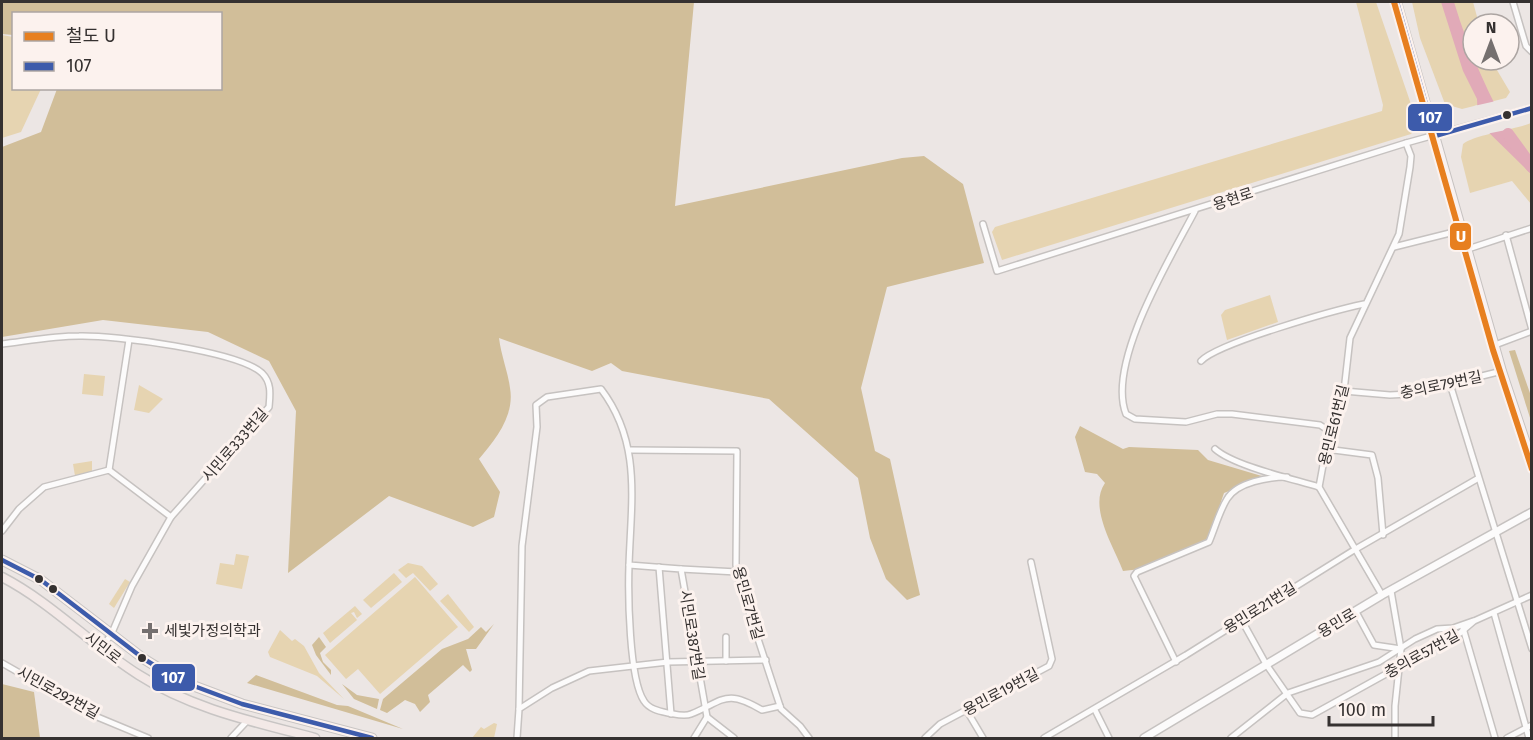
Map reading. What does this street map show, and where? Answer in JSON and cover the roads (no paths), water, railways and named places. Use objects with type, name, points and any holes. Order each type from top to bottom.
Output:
[{"type":"main road","points":[[1397,2],[1502,370],[1532,461]]},
{"type":"main road","name":"시민로","points":[[2,560],[41,580],[111,635],[163,671],[194,687],[242,704],[372,738]]},
{"type":"main road","name":"시민로","points":[[2,577],[54,610],[138,675],[172,694],[248,720],[315,738]]},
{"type":"street","points":[[1514,2],[1526,46],[1532,52]]},
{"type":"street","name":"용현로","points":[[983,224],[997,271],[1195,211],[1406,143],[1532,108]]},
{"type":"street","name":"용민로61번길","points":[[1382,595],[1319,487],[1326,450],[1344,392],[1350,338],[1364,304],[1399,234],[1411,156],[1406,143]]},
{"type":"street","points":[[1195,211],[1136,327],[1123,392],[1126,414],[1135,419],[1186,422],[1217,414],[1232,414],[1320,425],[1332,433]]},
{"type":"street","points":[[1468,249],[1532,228]]},
{"type":"street","points":[[1394,247],[1462,230]]},
{"type":"street","points":[[1495,345],[1532,330],[1506,235]]},
{"type":"street","points":[[1201,361],[1208,353],[1228,346],[1341,308],[1364,304]]},
{"type":"street","name":"시민로333번길","points":[[2,344],[77,336],[129,340],[238,360],[262,373],[270,386],[270,407],[171,517],[132,586],[111,635],[101,648]]},
{"type":"street","points":[[109,470],[129,340]]},
{"type":"street","name":"충의로79번길","points":[[1344,392],[1390,395],[1450,384],[1502,370]]},
{"type":"street","points":[[1450,384],[1477,479],[1532,649]]},
{"type":"street","points":[[517,738],[522,546],[537,437],[537,405],[546,398],[601,389],[613,406],[626,432],[630,450],[628,594],[639,692],[645,703],[653,709],[671,714],[690,714],[728,697],[743,700],[762,710],[780,706]]},
{"type":"street","points":[[1215,449],[1222,455],[1319,487]]},
{"type":"street","name":"용민로7번길","points":[[630,450],[737,452],[737,572],[780,706],[784,714],[801,726],[809,738]]},
{"type":"street","points":[[1326,450],[1372,455],[1378,478],[1383,535]]},
{"type":"street","points":[[109,470],[171,517]]},
{"type":"street","points":[[2,531],[19,509],[44,487],[109,470]]},
{"type":"street","points":[[1176,662],[1134,576],[1137,572],[1209,542],[1227,499],[1233,491],[1264,479],[1287,477]]},
{"type":"street","name":"용민로21번길","points":[[1044,738],[1176,662],[1354,550],[1477,479]]},
{"type":"street","name":"용민로","points":[[1144,738],[1382,595],[1532,512]]},
{"type":"street","name":"용민로19번길","points":[[925,738],[940,724],[1049,666],[1052,659],[1031,562]]},
{"type":"street","name":"시민로387번길","points":[[629,565],[681,569],[707,717]]},
{"type":"street","points":[[659,567],[671,714]]},
{"type":"street","points":[[681,569],[737,572]]},
{"type":"street","points":[[1391,591],[1401,649],[1395,706],[1395,738]]},
{"type":"street","name":"충의로57번길","points":[[1241,619],[1266,664],[1300,712],[1312,715],[1474,621],[1532,595]]},
{"type":"street","points":[[1356,612],[1374,645],[1401,649]]},
{"type":"street","points":[[1494,613],[1529,726],[1529,738]]},
{"type":"street","points":[[1231,738],[1288,693],[1302,686],[1354,673],[1379,662],[1437,629],[1463,627],[1495,738]]},
{"type":"street","points":[[726,637],[726,661]]},
{"type":"street","points":[[519,709],[581,674],[668,662],[765,660]]},
{"type":"street","name":"시민로292번길","points":[[2,663],[95,716],[148,738]]},
{"type":"street","points":[[1095,710],[1109,738]]},
{"type":"street","points":[[967,711],[983,738]]},
{"type":"street","points":[[694,738],[707,717],[734,738]]},
{"type":"street","points":[[231,738],[248,720]]},
{"type":"street","points":[[1507,738],[1529,726]]},
{"type":"waterway","points":[[1508,134],[1532,167]]},
{"type":"rail line","name":"U","points":[[1394,2],[1493,350],[1532,469]]},
{"type":"place","name":"세빛가정의학과","points":[[150,631]]}]
